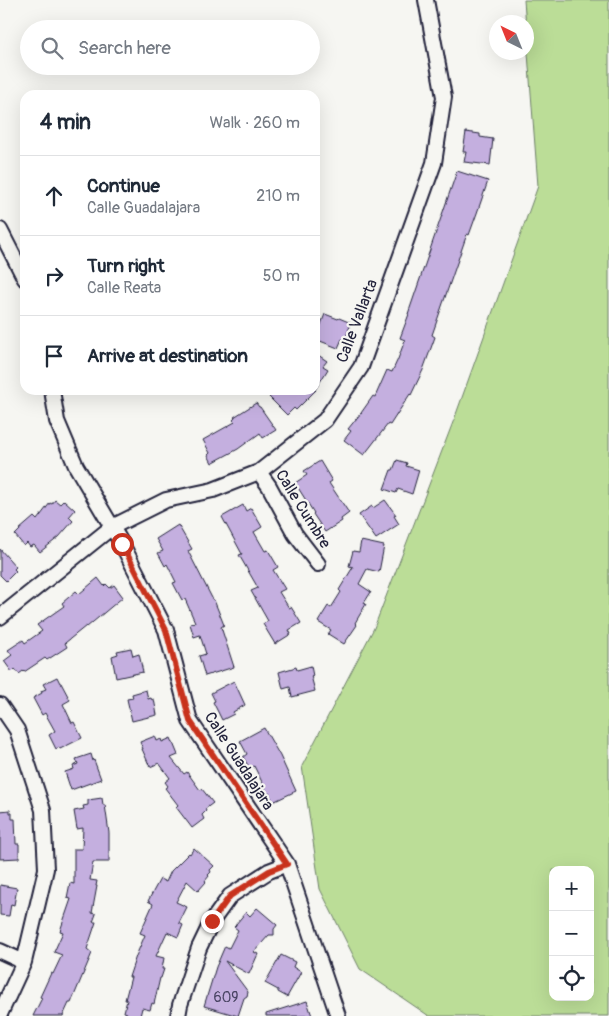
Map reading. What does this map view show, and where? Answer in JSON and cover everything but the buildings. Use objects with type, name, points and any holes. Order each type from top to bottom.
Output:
[{"type":"street","name":"Calle Vallarta","points":[[0,617],[112,527],[166,500],[213,490],[259,472],[324,420],[361,367],[434,163],[444,97],[426,0]]},
{"type":"street","points":[[0,230],[20,270]]},
{"type":"street","name":"Calle Guadalajara","points":[[53,395],[57,421],[76,466],[122,544],[166,630],[190,721],[287,864],[338,1016]]},
{"type":"street","name":"Calle Cumbre","points":[[259,472],[269,486],[295,534],[318,564]]},
{"type":"street","points":[[0,706],[17,730],[42,810],[46,869],[24,962],[0,1014]]},
{"type":"street","points":[[178,1016],[199,948],[212,921],[230,896],[269,871],[287,864]]},
{"type":"street","points":[[0,952],[24,962]]},
{"type":"green space","points":[[524,0],[609,0],[609,1016],[429,1016],[360,969],[320,889],[302,766],[374,628],[455,417],[538,186],[529,60],[534,60],[534,15],[525,15]]},
{"type":"route","points":[[122,544],[166,630],[190,721],[287,864],[269,871],[230,896],[212,921]]}]
